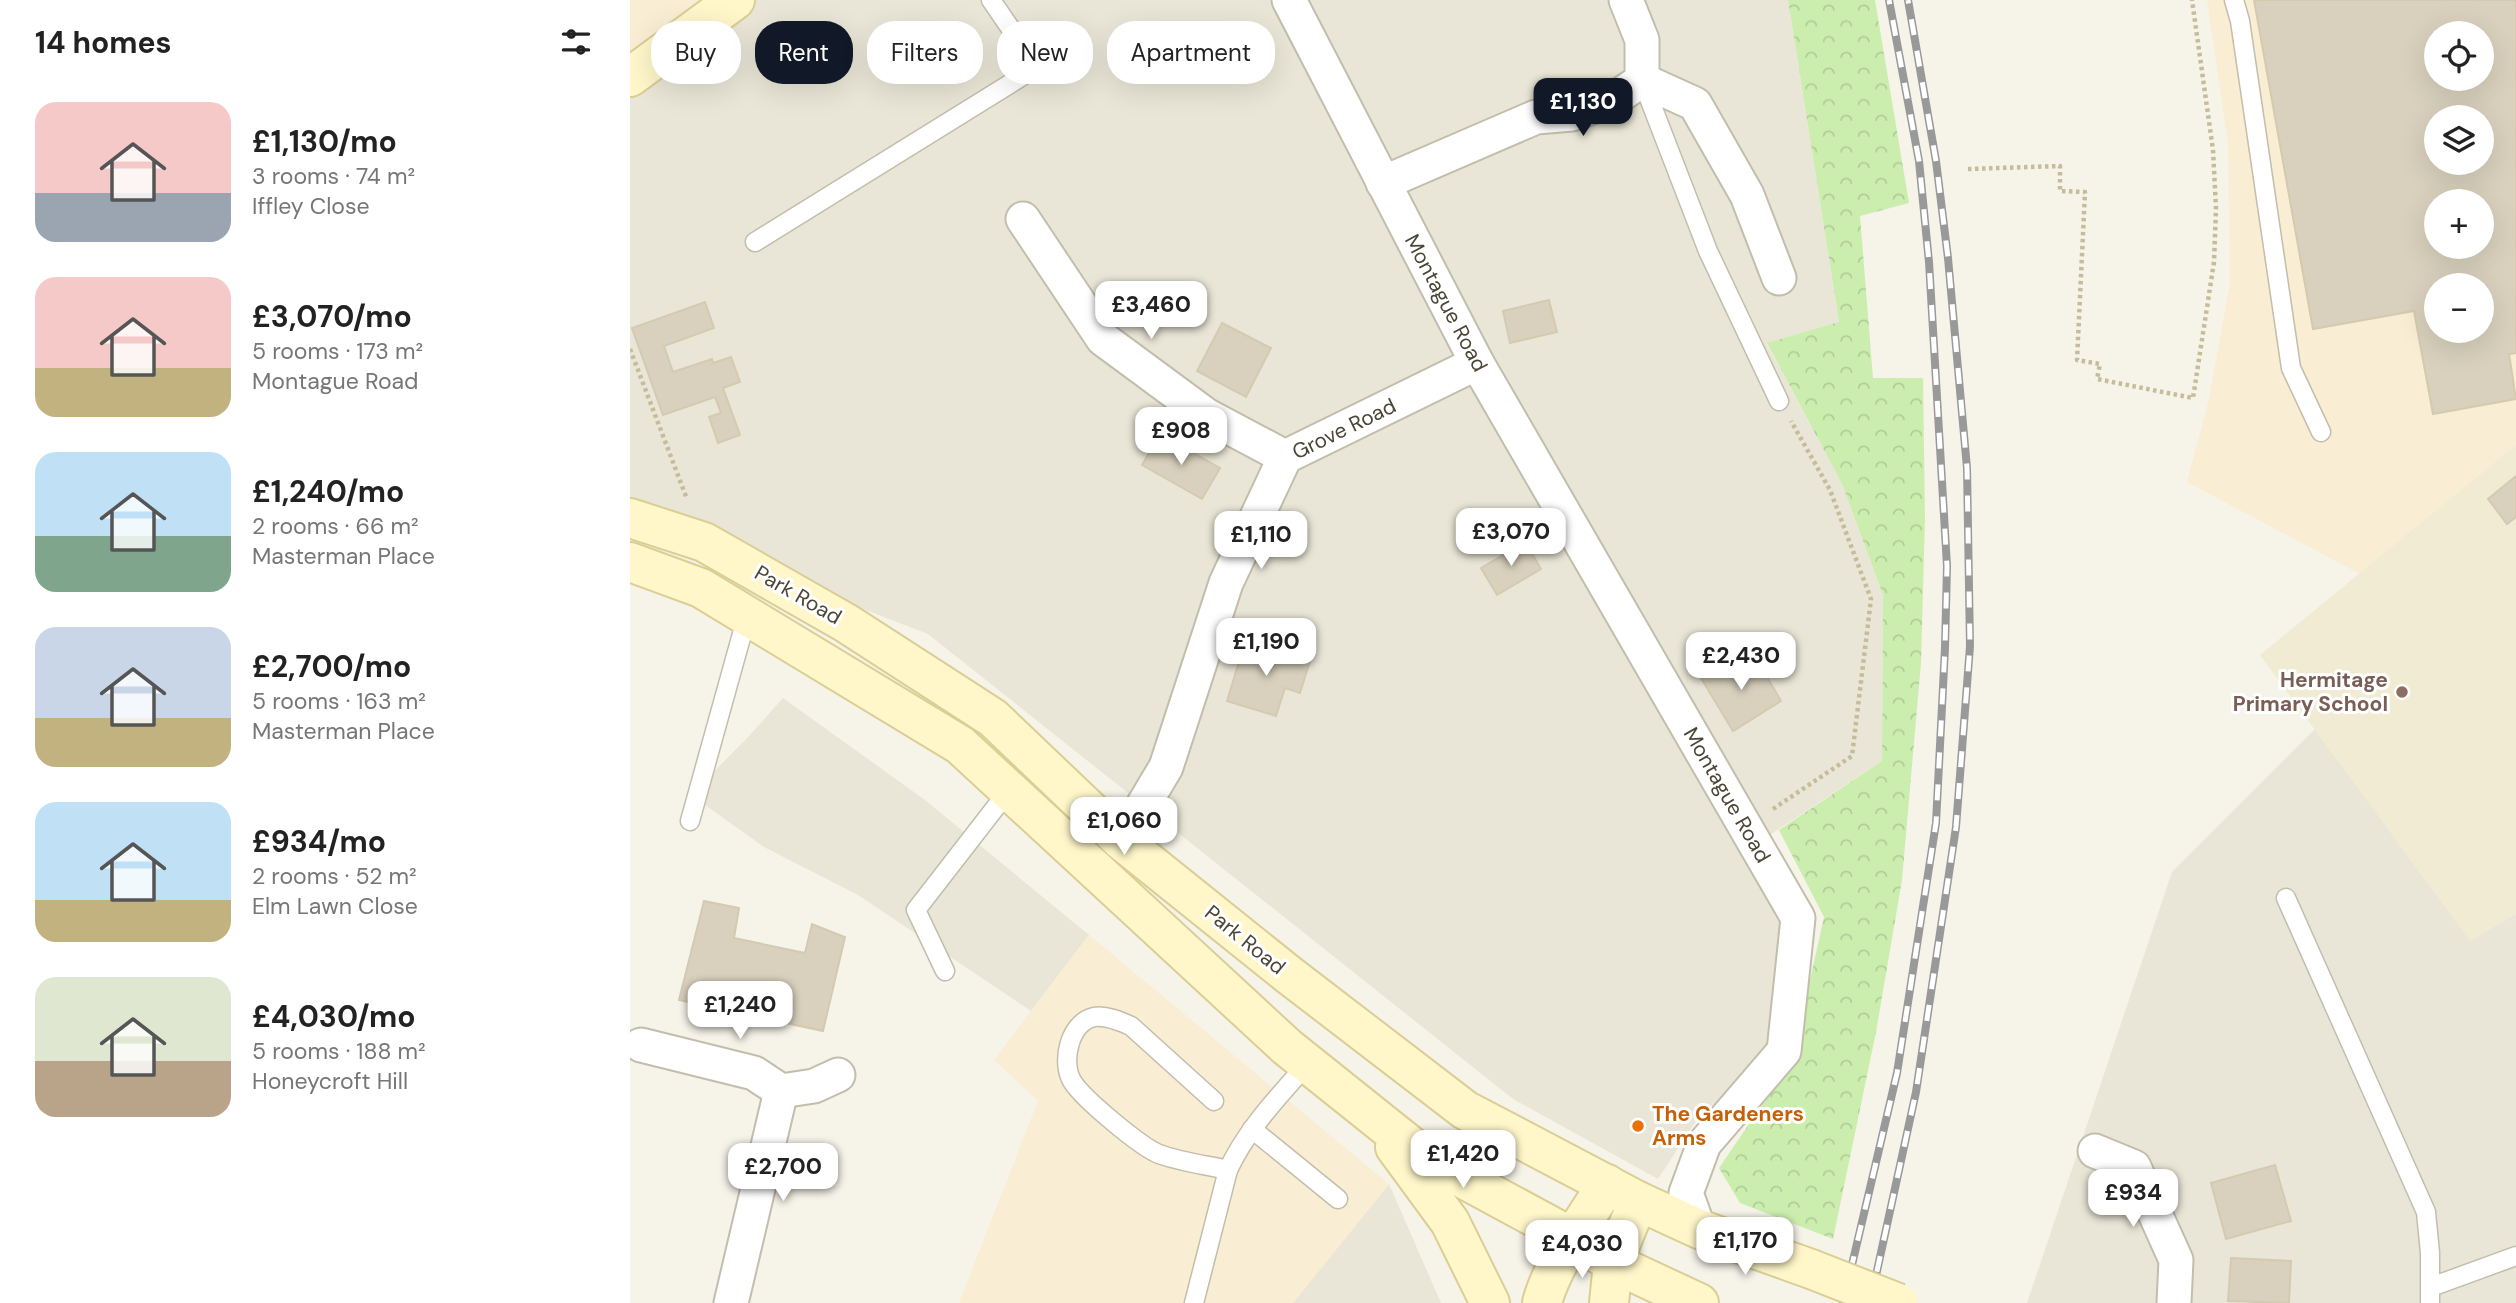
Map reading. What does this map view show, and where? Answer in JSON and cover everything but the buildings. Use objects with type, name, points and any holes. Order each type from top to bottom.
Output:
[{"type":"main road","points":[[630,77],[735,0]]},
{"type":"main road","name":"Park Road","points":[[630,518],[704,542],[846,623],[993,718],[1122,841],[1289,975],[1465,1110],[1699,1229],[1898,1303]]},
{"type":"main road","name":"Park Road","points":[[630,562],[701,588],[960,745],[1287,1046],[1427,1159],[1573,1238],[1613,1263],[1699,1303]]},
{"type":"main road","points":[[1372,1114],[1450,1222],[1490,1303]]},
{"type":"main road","points":[[1542,1303],[1545,1291],[1573,1238],[1623,1192]]},
{"type":"main road","points":[[1609,1303],[1623,1192]]},
{"type":"street","name":"Montague Road","points":[[1289,0],[1477,363],[1798,918],[1784,1051],[1704,1144],[1686,1193],[1699,1229]]},
{"type":"street","points":[[1626,0],[1642,40],[1642,80]]},
{"type":"street","points":[[1382,183],[1536,117],[1572,114],[1613,100],[1642,80]]},
{"type":"street","points":[[1642,80],[1695,104],[1747,195],[1779,278]]},
{"type":"street","points":[[1023,219],[1103,339],[1206,415],[1285,457]]},
{"type":"street","name":"Grove Road","points":[[1122,841],[1167,766],[1226,583],[1285,457],[1477,363]]},
{"type":"street","points":[[641,1045],[754,1073],[781,1091],[814,1086],[838,1075]]},
{"type":"street","points":[[731,1303],[781,1091]]},
{"type":"street","points":[[2095,1151],[2134,1167],[2176,1260],[2175,1303]]},
{"type":"lane","points":[[755,242],[1037,67],[991,0]]},
{"type":"lane","points":[[2234,0],[2246,62],[2291,368],[2321,432]]},
{"type":"lane","points":[[1642,80],[1707,251],[1779,401]]},
{"type":"lane","points":[[690,821],[747,616]]},
{"type":"lane","points":[[945,971],[916,910],[1009,790]]},
{"type":"lane","points":[[2286,898],[2426,1212],[2431,1295],[2516,1256]]},
{"type":"lane","points":[[1214,1101],[1130,1026],[1120,1021],[1093,1017],[1083,1023],[1073,1035],[1067,1050],[1066,1065],[1079,1091],[1142,1144],[1160,1154],[1228,1170]]},
{"type":"lane","points":[[1194,1303],[1228,1170],[1252,1129],[1308,1062]]},
{"type":"lane","points":[[1252,1129],[1338,1199]]},
{"type":"path","points":[[1968,169],[2060,166],[2060,191],[2085,192],[2077,360],[2100,364],[2097,379],[2193,398],[2214,262],[2216,208],[2213,150],[2192,0]]},
{"type":"path","points":[[630,349],[704,542]]},
{"type":"path","points":[[1745,827],[1853,757],[1871,599],[1830,490],[1779,401]]},
{"type":"shaded area","points":[[630,0],[724,0],[697,21],[651,21],[651,57],[630,73]]},
{"type":"shaded area","points":[[754,0],[1788,0],[1839,323],[1767,344],[1842,484],[1883,595],[1882,761],[1741,854],[1785,921],[1769,1052],[1696,1121],[1658,1179],[1513,1099],[928,634],[630,519],[630,83],[651,69],[651,84],[741,84],[741,21],[723,21]]},
{"type":"shaded area","points":[[2207,0],[2516,0],[2516,445],[2360,574],[2187,482],[2209,399],[2230,283],[2228,144]]},
{"type":"shaded area","name":"Hermitage Primary School","points":[[2516,445],[2516,914],[2470,941],[2260,655]]},
{"type":"shaded area","points":[[783,698],[925,800],[1089,935],[1031,1011],[858,895],[764,847],[691,795]]},
{"type":"shaded area","points":[[2315,729],[2470,940],[2516,914],[2516,1303],[2027,1303],[2172,872]]},
{"type":"shaded area","points":[[1089,935],[1389,1184],[1293,1303],[959,1303],[1038,1101],[994,1060]]},
{"type":"shaded area","points":[[1389,1184],[1441,1303],[1293,1303]]},
{"type":"green space","points":[[1788,0],[1875,0],[1909,203],[1860,216],[1873,378],[1923,378],[1925,518],[1921,663],[1902,880],[1876,1032],[1833,1239],[1740,1203],[1719,1168],[1794,1052],[1824,917],[1779,830],[1882,761],[1883,595],[1842,484],[1767,343],[1839,322]]},
{"type":"railway","points":[[1843,1303],[1897,1073],[1936,823],[1945,648],[1947,566],[1929,262],[1919,161],[1889,0]]},
{"type":"railway","points":[[1870,1303],[1916,1092],[1956,827],[1970,646],[1967,468],[1948,258],[1936,161],[1908,0]]},
{"type":"place","name":"Hermitage Primary School","points":[[2402,692]]},
{"type":"place","name":"The Gardeners Arms","points":[[1638,1126]]}]
